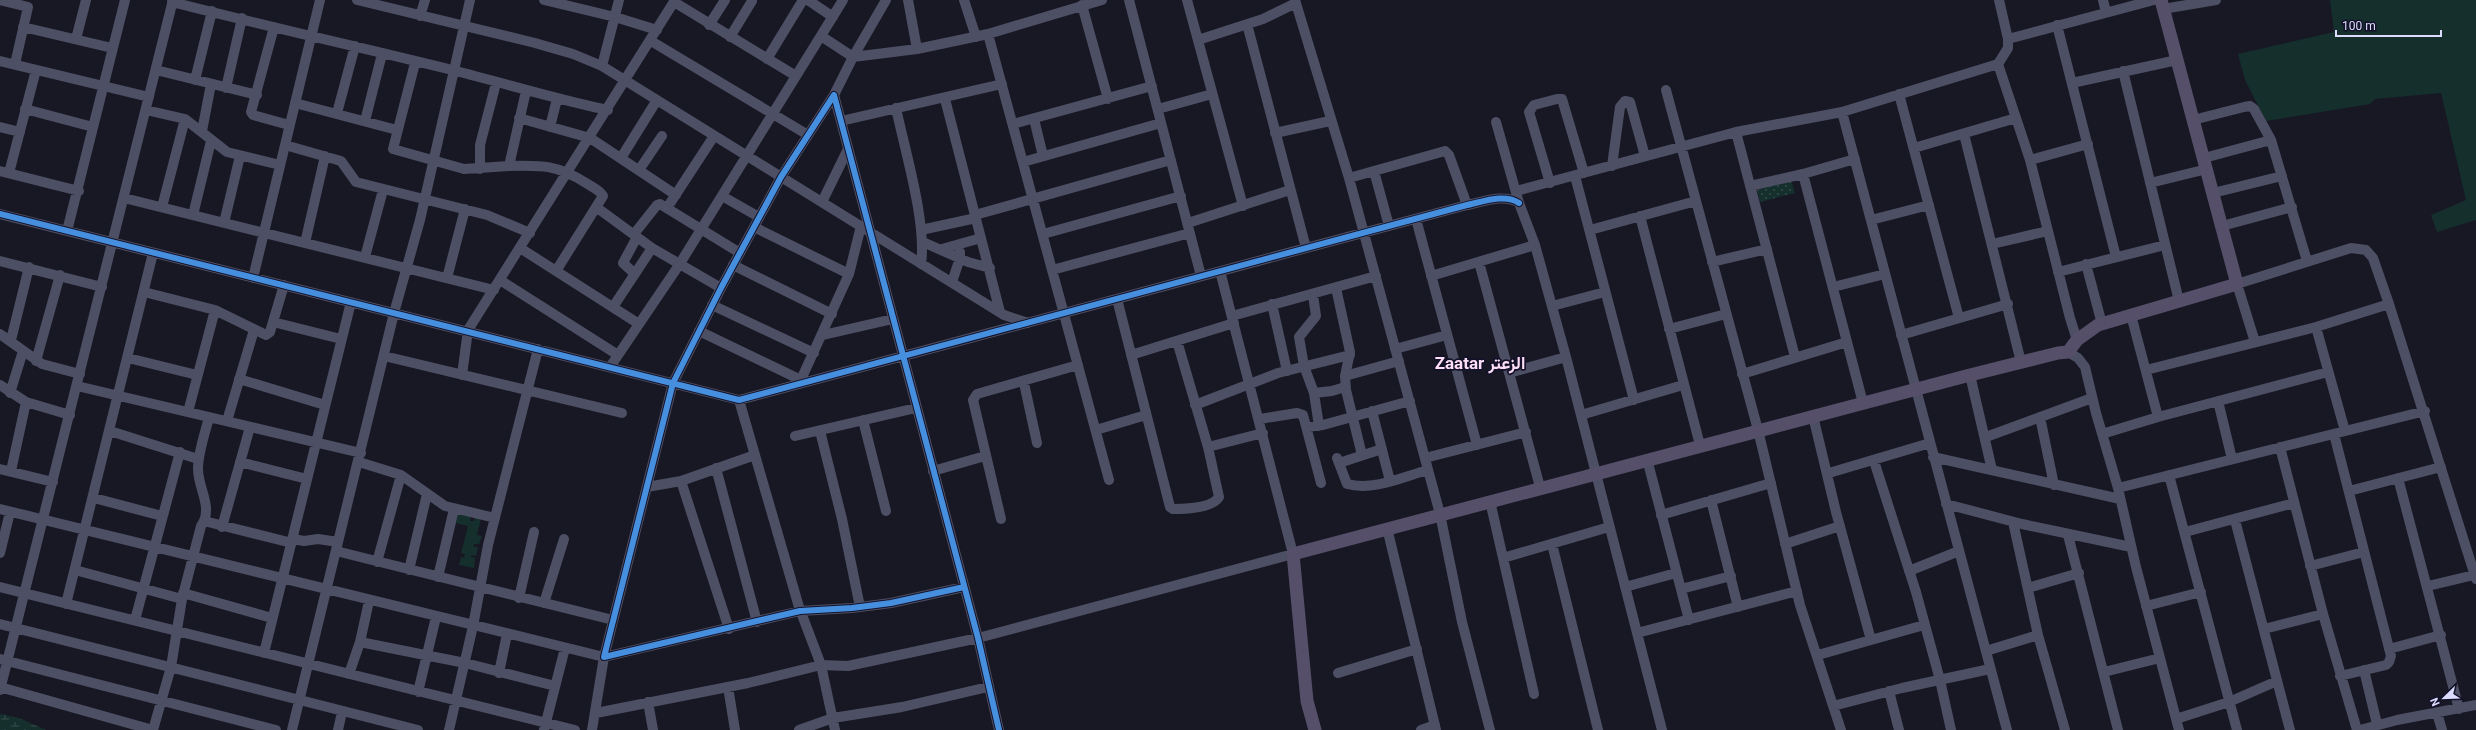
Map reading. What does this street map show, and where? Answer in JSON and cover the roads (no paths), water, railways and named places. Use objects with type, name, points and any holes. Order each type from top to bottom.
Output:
[{"type":"main road","points":[[1315,730],[1307,701],[1293,554],[1700,445],[2058,352],[2068,352],[2077,340],[2094,327],[2237,284],[2177,60],[2160,3]]},
{"type":"street","points":[[0,0],[28,3],[15,64]]},
{"type":"street","points":[[76,39],[86,0]]},
{"type":"street","points":[[67,231],[78,191],[102,86],[125,0]]},
{"type":"street","points":[[253,278],[320,0]]},
{"type":"street","points":[[357,0],[548,47],[602,66],[1000,312],[1013,319],[1030,323]]},
{"type":"street","points":[[420,16],[425,0]]},
{"type":"street","points":[[292,730],[360,458],[394,313],[425,199],[470,0]]},
{"type":"street","points":[[546,0],[579,4],[657,30]]},
{"type":"street","points":[[602,66],[619,0]]},
{"type":"street","points":[[709,25],[725,0]]},
{"type":"street","points":[[767,59],[803,0]]},
{"type":"street","points":[[808,0],[833,17]]},
{"type":"street","points":[[610,367],[679,264],[843,0]]},
{"type":"street","points":[[592,730],[604,657],[674,383],[712,305],[781,177],[834,95],[853,57],[886,0]]},
{"type":"street","points":[[908,0],[917,49]]},
{"type":"street","points":[[964,0],[976,37]]},
{"type":"street","points":[[821,36],[853,57],[917,49],[988,34],[1102,0]]},
{"type":"street","points":[[1129,0],[1201,276]]},
{"type":"street","points":[[1187,0],[1243,206]]},
{"type":"street","points":[[1516,191],[1736,132],[1842,112],[1998,64],[2008,48],[2008,39],[1999,0]]},
{"type":"street","points":[[2103,0],[2106,12]]},
{"type":"street","points":[[2008,39],[2106,12],[2160,3],[2216,0]]},
{"type":"street","points":[[209,417],[198,459],[199,486],[207,507],[182,596],[171,667],[153,730],[0,688],[4,660],[16,628],[173,1],[355,46],[415,63],[453,70],[557,99],[608,110]]},
{"type":"street","points":[[462,375],[468,330],[627,81],[675,1],[709,25],[796,76]]},
{"type":"street","points":[[730,37],[752,1]]},
{"type":"street","points":[[1198,40],[1247,24],[1296,2],[1330,121],[1349,178],[1410,401],[1440,514],[1461,614],[1490,730]]},
{"type":"street","points":[[1082,5],[1108,99]]},
{"type":"street","points":[[195,80],[212,11]]},
{"type":"street","points":[[226,88],[242,18]]},
{"type":"street","points":[[1247,24],[1306,248]]},
{"type":"street","points":[[2057,25],[2116,257]]},
{"type":"street","points":[[23,27],[112,48]]},
{"type":"street","points":[[274,27],[252,114],[289,125]]},
{"type":"street","points":[[988,34],[1110,480]]},
{"type":"street","points":[[651,41],[808,135]]},
{"type":"street","points":[[337,113],[355,46]]},
{"type":"street","points":[[365,121],[382,54]]},
{"type":"street","points":[[2072,83],[2177,60]]},
{"type":"street","points":[[0,61],[149,97]]},
{"type":"street","points":[[415,63],[397,130],[394,150],[464,169],[542,165],[568,172],[602,194],[603,198],[556,271]]},
{"type":"street","points":[[1998,64],[2030,160],[2058,272],[2077,340]]},
{"type":"street","points":[[36,70],[20,132],[5,172],[78,191]]},
{"type":"street","points":[[156,70],[257,95]]},
{"type":"street","points":[[2123,71],[2179,301]]},
{"type":"street","points":[[480,169],[480,145],[496,83]]},
{"type":"street","points":[[202,131],[211,84]]},
{"type":"street","points":[[841,121],[896,108],[945,99],[1002,84]]},
{"type":"street","points":[[1012,124],[1152,86]]},
{"type":"street","points":[[1666,90],[1758,430],[1797,591],[1841,730]]},
{"type":"street","points":[[509,166],[526,91]]},
{"type":"street","points":[[1158,109],[1212,94]]},
{"type":"street","points":[[1899,94],[1959,318]]},
{"type":"street","points":[[834,95],[892,320],[978,638],[999,730]]},
{"type":"street","points":[[550,127],[557,99]]},
{"type":"street","points":[[945,99],[990,268],[1000,312]]},
{"type":"street","points":[[621,158],[658,100]]},
{"type":"street","points":[[1550,183],[1530,112],[1534,105],[1551,100],[1562,100],[1580,175],[1590,230],[1634,400]]},
{"type":"street","points":[[1612,166],[1620,107],[1625,101],[1630,102],[1645,156]]},
{"type":"street","points":[[294,103],[337,113],[397,130]]},
{"type":"street","points":[[2193,120],[2250,106],[2258,115],[2271,140],[2307,261]]},
{"type":"street","points":[[25,108],[93,127]]},
{"type":"street","points":[[896,108],[923,242],[921,264]]},
{"type":"street","points":[[146,110],[184,119],[202,131],[211,141],[227,152],[280,165]]},
{"type":"street","points":[[1842,112],[2007,730]]},
{"type":"street","points":[[519,118],[590,138],[676,195]]},
{"type":"street","points":[[1914,148],[2016,118]]},
{"type":"street","points":[[162,207],[184,119]]},
{"type":"street","points":[[1034,119],[1043,156]]},
{"type":"street","points":[[1275,133],[1330,121]]},
{"type":"street","points":[[1496,122],[1519,203],[1535,245],[1566,357],[1662,730]]},
{"type":"street","points":[[1023,162],[1161,123]]},
{"type":"street","points":[[0,127],[20,132]]},
{"type":"street","points":[[1736,132],[1795,357]]},
{"type":"street","points":[[1964,134],[2008,304],[2021,362]]},
{"type":"street","points":[[639,170],[662,136]]},
{"type":"street","points":[[667,208],[714,136]]},
{"type":"street","points":[[2150,183],[2271,140]]},
{"type":"street","points":[[193,215],[211,141]]},
{"type":"street","points":[[2030,160],[2088,144]]},
{"type":"street","points":[[285,145],[344,163],[356,182],[497,218],[530,233]]},
{"type":"street","points":[[822,202],[848,149]]},
{"type":"street","points":[[1349,178],[1445,151],[1449,155],[1467,205]]},
{"type":"street","points":[[224,223],[240,156]]},
{"type":"street","points":[[305,243],[324,156]]},
{"type":"street","points":[[1750,186],[1803,174],[1855,159]]},
{"type":"street","points":[[921,230],[976,216],[1171,160]]},
{"type":"street","points":[[1374,171],[1389,226]]},
{"type":"street","points":[[1803,174],[1863,403]]},
{"type":"street","points":[[2213,194],[2282,176]]},
{"type":"street","points":[[365,257],[383,190]]},
{"type":"street","points":[[1052,270],[1189,228],[1243,206],[1290,190]]},
{"type":"street","points":[[722,196],[759,217]]},
{"type":"street","points":[[1043,234],[1181,196]]},
{"type":"street","points":[[124,198],[494,290]]},
{"type":"street","points":[[0,214],[394,313],[468,330],[739,400],[800,382],[902,357],[1467,205],[1502,198],[1515,200],[1519,203]]},
{"type":"street","points":[[1590,230],[1696,201]]},
{"type":"street","points":[[635,274],[623,263],[635,236],[657,205],[667,208],[740,252]]},
{"type":"street","points":[[1871,220],[1929,205]]},
{"type":"street","points":[[596,207],[652,248],[721,288]]},
{"type":"street","points":[[2222,226],[2292,207]]},
{"type":"street","points":[[447,278],[465,209]]},
{"type":"street","points":[[1640,216],[1683,385],[1700,445]]},
{"type":"street","points":[[1416,219],[1477,444]]},
{"type":"street","points":[[800,382],[823,335],[849,274],[861,226]]},
{"type":"street","points":[[754,227],[849,274]]},
{"type":"street","points":[[1992,244],[2048,231]]},
{"type":"street","points":[[942,249],[982,238]]},
{"type":"street","points":[[923,242],[960,258],[990,268]]},
{"type":"street","points":[[952,282],[960,258],[960,244]]},
{"type":"street","points":[[1431,276],[1535,245]]},
{"type":"street","points":[[2058,272],[2165,245]]},
{"type":"street","points":[[520,248],[639,324]]},
{"type":"street","points":[[613,307],[652,248]]},
{"type":"street","points":[[2255,342],[2237,284],[2351,248],[2366,250],[2373,258],[2424,412],[2475,577],[2428,586]]},
{"type":"street","points":[[1712,262],[1767,249]]},
{"type":"street","points":[[66,604],[86,530],[154,253]]},
{"type":"street","points":[[0,260],[102,287]]},
{"type":"street","points":[[1479,262],[1540,488]]},
{"type":"street","points":[[2086,264],[2102,324]]},
{"type":"street","points":[[733,265],[832,314]]},
{"type":"street","points":[[29,267],[3,339],[42,364],[80,374]]},
{"type":"street","points":[[596,712],[728,687],[821,665],[848,666],[978,638],[1293,554],[1260,419],[1220,271]]},
{"type":"street","points":[[1833,287],[1885,274]]},
{"type":"street","points":[[36,361],[60,275]]},
{"type":"street","points":[[1131,355],[1176,341],[1272,304],[1313,295],[1376,276]]},
{"type":"street","points":[[500,280],[618,355]]},
{"type":"street","points":[[144,292],[215,310],[267,335],[273,322],[284,285]]},
{"type":"street","points":[[1336,288],[1350,355],[1345,376],[1345,387],[1362,455]]},
{"type":"street","points":[[1552,306],[1605,292]]},
{"type":"street","points":[[1313,295],[1316,316],[1299,337],[1304,366],[1314,392],[1319,426]]},
{"type":"street","points":[[1117,299],[1171,508],[1201,506],[1218,498],[1208,447],[1176,341]]},
{"type":"street","points":[[264,652],[293,541],[306,479],[351,302]]},
{"type":"street","points":[[1272,304],[1287,371]]},
{"type":"street","points":[[1901,334],[2008,304]]},
{"type":"street","points":[[2146,370],[2316,327],[2389,304]]},
{"type":"street","points":[[712,305],[814,353]]},
{"type":"street","points":[[188,412],[215,310]]},
{"type":"street","points":[[1669,329],[1726,314]]},
{"type":"street","points":[[2131,315],[2158,417]]},
{"type":"street","points":[[823,335],[892,320]]},
{"type":"street","points":[[273,322],[341,339]]},
{"type":"street","points":[[2316,327],[2345,431]]},
{"type":"street","points":[[227,421],[254,330]]},
{"type":"street","points":[[699,331],[800,382]]},
{"type":"street","points":[[1395,349],[1447,335]]},
{"type":"street","points":[[1742,374],[1847,342]]},
{"type":"street","points":[[449,730],[473,626],[479,586],[538,349]]},
{"type":"street","points":[[10,393],[23,351]]},
{"type":"street","points":[[2068,352],[2078,358],[2085,367],[2092,398],[2118,488],[2131,547],[2179,730]]},
{"type":"street","points":[[1195,405],[1250,383],[1287,371],[1350,355]]},
{"type":"street","points":[[384,356],[622,413]]},
{"type":"street","points":[[1509,373],[1566,357]]},
{"type":"street","points":[[128,358],[197,375]]},
{"type":"street","points":[[1345,376],[1399,362]]},
{"type":"street","points":[[1001,519],[984,456],[973,400],[977,394],[1024,383],[1078,365]]},
{"type":"street","points":[[2102,434],[2158,417],[2328,372]]},
{"type":"street","points":[[1970,375],[1986,437],[1992,470]]},
{"type":"street","points":[[239,379],[325,405]]},
{"type":"street","points":[[1024,383],[1037,443]]},
{"type":"street","points":[[0,385],[10,393],[26,402],[70,415]]},
{"type":"street","points":[[1581,415],[1683,385]]},
{"type":"street","points":[[77,386],[316,442],[401,475],[440,504],[454,509],[495,518]]},
{"type":"street","points":[[1314,392],[1332,391],[1345,387]]},
{"type":"street","points":[[1986,437],[2092,398]]},
{"type":"street","points":[[739,400],[800,611],[821,665],[835,730]]},
{"type":"street","points":[[1307,427],[1319,426],[1410,401]]},
{"type":"street","points":[[2218,401],[2232,459]]},
{"type":"street","points":[[11,471],[26,402]]},
{"type":"street","points":[[795,436],[916,408]]},
{"type":"street","points":[[1372,411],[1390,481]]},
{"type":"street","points":[[2118,488],[2424,412]]},
{"type":"street","points":[[1260,419],[1300,413],[1304,416],[1321,484]]},
{"type":"street","points":[[1096,430],[1146,415]]},
{"type":"street","points":[[1813,416],[1829,473],[1840,526],[1871,640]]},
{"type":"street","points":[[2040,416],[2054,484]]},
{"type":"street","points":[[863,420],[886,511]]},
{"type":"street","points":[[222,527],[250,427]]},
{"type":"street","points":[[820,430],[844,526],[860,607]]},
{"type":"street","points":[[110,431],[180,452],[198,459]]},
{"type":"street","points":[[1208,447],[1263,432]]},
{"type":"street","points":[[1425,458],[1526,432]]},
{"type":"street","points":[[2334,434],[2391,656],[2389,662],[2340,676]]},
{"type":"street","points":[[1829,473],[1874,461],[1930,443]]},
{"type":"street","points":[[2280,447],[2340,676],[2358,730],[2378,724],[2476,705]]},
{"type":"street","points":[[1382,449],[1338,460],[1347,484],[1364,487],[1428,470]]},
{"type":"street","points":[[135,620],[180,452]]},
{"type":"street","points":[[648,487],[681,481],[755,455]]},
{"type":"street","points":[[933,471],[984,456]]},
{"type":"street","points":[[1933,456],[2120,499]]},
{"type":"street","points":[[1647,459],[1689,620]]},
{"type":"street","points":[[1874,461],[1909,571],[1940,680],[1951,730]]},
{"type":"street","points":[[240,462],[306,479]]},
{"type":"street","points":[[2349,491],[2441,467]]},
{"type":"street","points":[[716,468],[757,622]]},
{"type":"street","points":[[0,469],[53,482]]},
{"type":"street","points":[[377,562],[401,475]]},
{"type":"street","points":[[2169,475],[2237,730]]},
{"type":"street","points":[[2398,478],[2441,635],[2459,709]]},
{"type":"street","points":[[681,481],[729,629]]},
{"type":"street","points":[[1661,515],[1771,483]]},
{"type":"street","points":[[408,570],[428,494]]},
{"type":"street","points":[[94,498],[162,516]]},
{"type":"street","points":[[1711,500],[1738,607]]},
{"type":"street","points":[[1490,501],[1534,694]]},
{"type":"street","points":[[2185,532],[2235,520],[2294,503]]},
{"type":"street","points":[[1946,504],[2068,535],[2131,547]]},
{"type":"street","points":[[0,509],[369,601],[604,657],[729,629],[800,611],[860,607],[928,596],[964,587]]},
{"type":"street","points":[[438,577],[454,509]]},
{"type":"street","points":[[0,553],[10,512]]},
{"type":"street","points":[[2235,520],[2290,730]]},
{"type":"street","points":[[204,521],[222,527],[293,541],[318,539],[377,562],[613,620]]},
{"type":"street","points":[[2013,522],[2038,635],[2065,730]]},
{"type":"street","points":[[1785,544],[1840,526]]},
{"type":"street","points":[[1503,558],[1609,527]]},
{"type":"street","points":[[1387,528],[1436,727],[1421,730]]},
{"type":"street","points":[[519,598],[534,532]]},
{"type":"street","points":[[2068,535],[2104,672],[2117,730]]},
{"type":"street","points":[[544,603],[564,539]]},
{"type":"street","points":[[1552,544],[1598,730]]},
{"type":"street","points":[[1909,571],[1959,551]]},
{"type":"street","points":[[2310,566],[2364,552]]},
{"type":"street","points":[[75,570],[272,618]]},
{"type":"street","points":[[1625,587],[1676,572]]},
{"type":"street","points":[[2028,588],[2079,573]]},
{"type":"street","points":[[1680,589],[1730,576]]},
{"type":"street","points":[[0,587],[264,652],[545,726],[575,730]]},
{"type":"street","points":[[1637,633],[1797,591]]},
{"type":"street","points":[[2146,606],[2201,592]]},
{"type":"street","points":[[349,674],[360,642],[369,601]]},
{"type":"street","points":[[2264,629],[2323,614]]},
{"type":"street","points":[[418,692],[428,657],[436,617]]},
{"type":"street","points":[[0,624],[342,712],[418,730]]},
{"type":"street","points":[[1818,655],[1924,625]]},
{"type":"street","points":[[499,673],[506,634]]},
{"type":"street","points":[[1986,651],[2038,635]]},
{"type":"street","points":[[2389,649],[2441,635]]},
{"type":"street","points":[[360,642],[428,657],[464,663],[555,686]]},
{"type":"street","points":[[545,726],[565,648]]},
{"type":"street","points":[[1338,673],[1417,649]]},
{"type":"street","points":[[2104,672],[2160,658]]},
{"type":"street","points":[[4,660],[33,669],[276,730]]},
{"type":"street","points":[[1834,706],[1889,691],[1990,669]]},
{"type":"street","points":[[2364,670],[2378,724]]},
{"type":"street","points":[[2176,719],[2229,702],[2277,681]]},
{"type":"street","points":[[799,730],[832,718],[902,706],[988,686]]},
{"type":"street","points":[[728,687],[735,730]]},
{"type":"street","points":[[1889,691],[1899,730]]},
{"type":"street","points":[[648,702],[653,730]]},
{"type":"street","points":[[338,730],[342,712]]},
{"type":"street","points":[[2437,713],[2442,730]]},
{"type":"street","points":[[2397,720],[2400,730]]},
{"type":"district","name":"Zaatar الزعتر","points":[[1480,363]]}]
